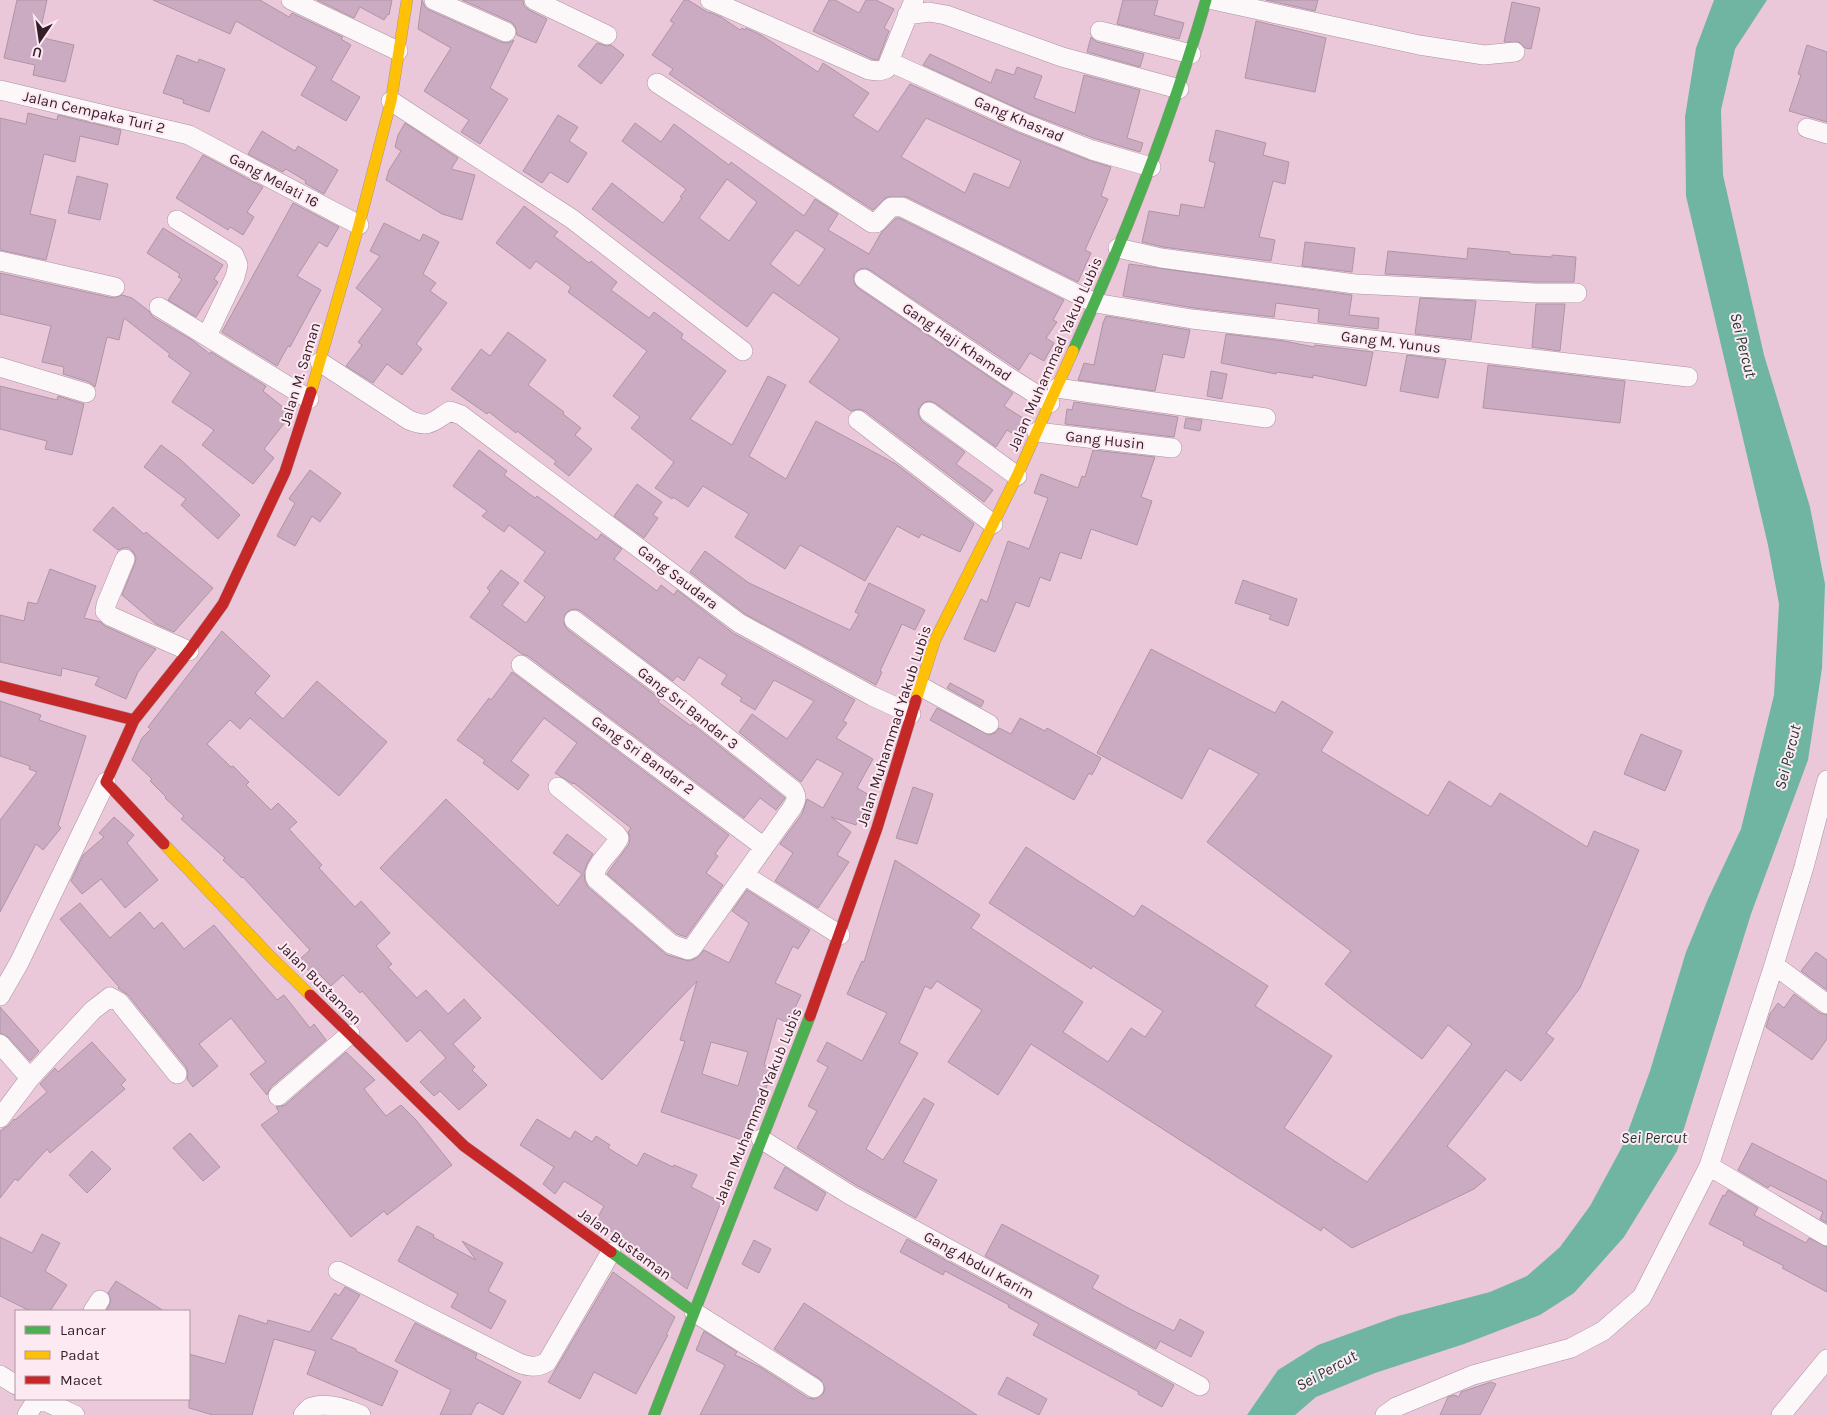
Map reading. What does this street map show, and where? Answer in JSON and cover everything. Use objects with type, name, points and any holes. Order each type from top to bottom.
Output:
[{"type":"main road","name":"Jalan M. Saman","points":[[134,720],[189,651],[223,604],[284,472],[309,399],[359,226],[391,101],[407,0]]},
{"type":"main road","name":"Jalan Muhammad Yakub Lubis","points":[[654,1415],[822,985],[876,828],[935,640],[1017,476],[1095,303],[1151,167],[1191,54],[1206,0]]},
{"type":"main road","points":[[0,686],[134,720],[106,782]]},
{"type":"main road","name":"Jalan Bustaman","points":[[106,782],[270,956],[464,1146],[694,1312]]},
{"type":"street","points":[[291,0],[398,51]]},
{"type":"street","points":[[434,0],[506,32]]},
{"type":"street","points":[[534,0],[606,35]]},
{"type":"street","points":[[710,0],[870,70],[879,71],[886,69],[911,7],[946,15],[1062,57],[1179,89]]},
{"type":"street","points":[[1213,0],[1419,45],[1484,55],[1515,52]]},
{"type":"street","points":[[1100,31],[1191,54]]},
{"type":"street","name":"Gang Khasrad","points":[[890,62],[1024,123],[1084,147],[1151,167]]},
{"type":"street","name":"Gang M. Yunus","points":[[657,83],[872,223],[876,224],[891,207],[902,208],[1095,303],[1192,319],[1688,377]]},
{"type":"street","name":"Jalan Cempaka Turi 2","points":[[0,90],[189,135]]},
{"type":"street","points":[[391,101],[572,219],[743,351]]},
{"type":"street","points":[[1807,128],[1827,134]]},
{"type":"street","name":"Gang Melati 16","points":[[189,135],[359,226]]},
{"type":"street","points":[[176,220],[234,255],[238,265],[235,277],[207,336]]},
{"type":"street","points":[[1118,248],[1161,258],[1355,284],[1535,294],[1576,293]]},
{"type":"street","points":[[0,261],[115,287]]},
{"type":"street","name":"Gang Haji Khamad","points":[[864,279],[1007,376],[1054,395]]},
{"type":"street","points":[[159,307],[309,399]]},
{"type":"street","name":"Gang Saudara","points":[[320,362],[418,424],[427,425],[450,411],[462,415],[739,623],[872,696],[911,714]]},
{"type":"street","points":[[0,367],[86,393]]},
{"type":"street","points":[[1054,395],[1266,418]]},
{"type":"street","points":[[929,412],[1017,476]]},
{"type":"street","points":[[858,420],[993,524]]},
{"type":"street","name":"Gang Husin","points":[[1037,432],[1172,448]]},
{"type":"street","points":[[125,559],[106,605],[106,611],[110,616],[189,651]]},
{"type":"street","name":"Gang Sri Bandar 3","points":[[574,620],[680,700],[793,790],[796,794],[796,800],[792,808],[764,846]]},
{"type":"street","name":"Gang Sri Bandar 2","points":[[521,665],[764,846]]},
{"type":"street","points":[[920,686],[989,724]]},
{"type":"street","points":[[1397,1412],[1473,1375],[1571,1348],[1604,1331],[1642,1297],[1709,1166],[1804,867],[1827,780]]},
{"type":"street","points":[[0,996],[19,963],[106,782]]},
{"type":"street","points":[[558,787],[619,838],[596,869],[594,875],[596,879],[676,947],[688,950],[692,948],[764,846]]},
{"type":"street","points":[[744,875],[840,935]]},
{"type":"street","points":[[1774,965],[1827,1004]]},
{"type":"street","points":[[0,1118],[30,1078],[93,1010],[110,997],[119,1002],[177,1074]]},
{"type":"street","points":[[278,1096],[350,1034]]},
{"type":"street","points":[[0,1044],[30,1078]]},
{"type":"street","name":"Gang Abdul Karim","points":[[761,1139],[850,1195],[1200,1386]]},
{"type":"street","points":[[1709,1166],[1827,1236]]},
{"type":"street","points":[[338,1271],[519,1364],[531,1367],[540,1366],[547,1362],[611,1252]]},
{"type":"street","points":[[694,1312],[814,1388]]},
{"type":"street","points":[[1781,1415],[1827,1359]]},
{"type":"street","points":[[0,1375],[15,1384]]},
{"type":"street","points":[[27,1415],[37,1400]]},
{"type":"street","points":[[40,1400],[75,1415]]},
{"type":"street","points":[[303,1415],[310,1407],[321,1405],[334,1406],[361,1415]]},
{"type":"water","name":"Sei Percut","points":[[1714,0],[1767,0],[1735,49],[1721,110],[1723,175],[1764,355],[1810,507],[1825,584],[1822,668],[1808,760],[1751,914],[1677,1151],[1624,1237],[1574,1293],[1540,1315],[1464,1344],[1375,1373],[1316,1397],[1295,1415],[1247,1415],[1278,1370],[1318,1345],[1398,1316],[1490,1292],[1527,1276],[1560,1247],[1590,1206],[1623,1145],[1650,1071],[1686,952],[1708,899],[1741,829],[1774,695],[1779,604],[1768,545],[1686,196],[1685,117],[1696,48]]},
{"type":"building","points":[[17,0],[47,0],[39,37],[74,45],[65,82],[33,75],[35,65],[4,58]]},
{"type":"building","points":[[153,0],[260,0],[289,17],[292,13],[343,37],[341,39],[351,45],[331,80],[360,97],[346,121],[301,95],[317,67],[236,21],[230,34]]},
{"type":"building","points":[[317,0],[392,0],[389,15],[384,20],[360,7],[354,18]]},
{"type":"building","points":[[422,0],[425,7],[429,10],[501,42],[508,43],[514,40],[490,88],[508,99],[480,144],[461,132],[469,120],[424,91],[451,48],[418,29]]},
{"type":"building","points":[[462,0],[523,0],[524,6],[529,10],[547,19],[536,43],[517,35],[515,26],[511,22]]},
{"type":"building","points":[[684,0],[688,0],[709,13],[721,17],[740,30],[742,28],[745,30],[746,28],[761,35],[818,72],[823,63],[869,93],[853,116],[878,132],[910,84],[1019,133],[1111,167],[1101,196],[1108,199],[1085,250],[1091,253],[1078,282],[907,197],[887,197],[873,210],[780,150],[669,74],[673,69],[652,55],[674,23],[670,21]],"holes":[[[926,118],[1021,161],[1009,188],[974,173],[965,193],[901,157]]]},
{"type":"building","points":[[829,0],[835,0],[859,13],[866,0],[876,0],[894,9],[884,28],[889,31],[878,60],[872,59],[813,31]]},
{"type":"building","points":[[1123,0],[1158,0],[1154,15],[1184,23],[1179,39],[1117,24]]},
{"type":"building","points":[[1266,0],[1318,0],[1315,11]]},
{"type":"building","points":[[1512,2],[1540,8],[1531,49],[1525,48],[1519,42],[1504,42]]},
{"type":"building","points":[[1256,21],[1326,38],[1315,92],[1245,78]]},
{"type":"building","points":[[1091,37],[1097,42],[1144,54],[1140,67],[1087,52]]},
{"type":"building","points":[[597,43],[607,46],[611,45],[624,55],[601,84],[578,66]]},
{"type":"building","points":[[1807,45],[1827,52],[1827,122],[1789,111],[1801,75],[1798,74]]},
{"type":"building","points":[[930,54],[991,83],[996,69],[1014,75],[1017,67],[1042,76],[1034,98],[1075,113],[1084,75],[1140,90],[1127,138],[1143,143],[1140,152],[1096,139],[1028,113],[923,65]]},
{"type":"building","points":[[177,55],[198,63],[199,59],[225,69],[209,112],[183,103],[184,100],[163,93]]},
{"type":"building","points":[[28,113],[57,120],[58,115],[121,130],[118,145],[80,136],[75,162],[44,154],[30,214],[56,220],[46,260],[0,250],[0,118],[26,124]]},
{"type":"building","points":[[558,115],[578,127],[569,141],[587,153],[568,183],[550,172],[542,183],[523,171]]},
{"type":"building","points":[[405,123],[458,158],[451,169],[475,175],[462,220],[442,214],[386,180],[389,170],[401,151],[395,147],[398,135]]},
{"type":"building","points":[[635,123],[661,142],[674,124],[729,165],[731,162],[804,216],[815,199],[838,214],[828,230],[869,254],[881,233],[896,218],[899,218],[1064,300],[1053,320],[1057,322],[1046,338],[1054,343],[1044,361],[1030,353],[1019,370],[870,270],[865,268],[854,273],[854,283],[858,288],[1013,393],[1004,406],[1026,420],[1018,437],[1007,430],[996,447],[935,403],[930,401],[924,402],[918,410],[922,421],[965,452],[956,464],[993,490],[984,502],[865,411],[859,409],[851,411],[809,382],[839,338],[773,292],[747,327],[592,209],[612,183],[663,223],[682,198],[680,197],[686,189],[622,141]],"holes":[[[727,179],[757,202],[729,241],[699,218]],[[796,230],[825,249],[799,286],[770,264]]]},
{"type":"building","points":[[1216,130],[1266,143],[1263,155],[1289,162],[1285,184],[1273,181],[1259,237],[1275,240],[1271,261],[1163,247],[1142,242],[1149,211],[1179,216],[1181,204],[1204,208],[1215,163],[1209,161]]},
{"type":"building","points":[[262,131],[295,151],[298,146],[338,170],[324,194],[286,169],[283,172],[248,154]]},
{"type":"building","points":[[203,155],[263,187],[247,212],[254,217],[243,235],[230,227],[228,230],[176,198]]},
{"type":"building","points":[[77,176],[108,184],[100,220],[68,213]]},
{"type":"building","points":[[293,203],[339,227],[327,247],[319,242],[297,276],[321,290],[290,347],[288,346],[277,366],[222,332]]},
{"type":"building","points":[[524,206],[558,232],[554,236],[589,263],[591,261],[617,282],[611,290],[649,318],[654,312],[683,334],[681,338],[726,371],[690,419],[732,445],[768,376],[786,385],[749,456],[786,479],[816,421],[896,464],[974,524],[960,552],[921,534],[919,538],[897,526],[865,581],[800,545],[785,569],[735,537],[749,514],[703,486],[688,507],[655,488],[674,462],[631,428],[640,417],[613,396],[647,351],[568,292],[571,287],[536,261],[530,269],[496,243]]},
{"type":"building","points":[[384,223],[420,241],[423,234],[439,242],[423,274],[436,283],[430,291],[447,303],[416,344],[422,349],[402,375],[387,364],[373,383],[346,366],[362,345],[358,342],[383,309],[356,288],[380,256],[370,251]]},
{"type":"building","points":[[163,228],[223,265],[214,279],[218,282],[196,317],[168,300],[182,279],[178,277],[180,274],[147,253]]},
{"type":"building","points":[[1305,242],[1355,248],[1352,272],[1302,266]]},
{"type":"building","points":[[1468,248],[1510,252],[1510,254],[1576,257],[1574,282],[1535,282],[1385,274],[1388,251],[1467,259]]},
{"type":"building","points":[[1129,264],[1352,295],[1349,315],[1379,318],[1378,329],[1318,322],[1319,309],[1276,303],[1274,317],[1194,308],[1123,296]]},
{"type":"building","points":[[0,273],[113,298],[122,295],[132,298],[149,311],[153,317],[192,340],[210,354],[211,352],[266,386],[263,391],[289,412],[286,421],[264,449],[274,458],[253,484],[202,445],[214,430],[172,402],[191,373],[124,318],[119,340],[107,337],[95,387],[89,382],[63,374],[64,367],[42,362],[51,326],[0,314]]},
{"type":"building","points":[[1420,298],[1476,301],[1471,340],[1415,334]]},
{"type":"building","points":[[1536,304],[1565,304],[1560,351],[1532,347]]},
{"type":"building","points":[[1106,316],[1190,330],[1184,358],[1163,354],[1155,391],[1078,380],[1084,363],[1094,365]]},
{"type":"building","points":[[508,332],[546,360],[528,385],[564,412],[563,414],[581,428],[575,435],[592,449],[569,476],[554,464],[556,461],[517,431],[516,433],[489,412],[487,414],[451,389],[481,349],[490,356]]},
{"type":"building","points":[[1226,334],[1284,341],[1314,347],[1315,345],[1373,352],[1366,386],[1313,375],[1313,378],[1277,372],[1276,374],[1221,363]]},
{"type":"building","points":[[1407,355],[1446,360],[1438,398],[1400,391]]},
{"type":"building","points":[[1488,365],[1625,381],[1620,423],[1483,408]]},
{"type":"building","points":[[1211,371],[1227,374],[1222,399],[1207,396]]},
{"type":"building","points":[[0,386],[57,400],[58,396],[84,404],[72,455],[45,449],[47,441],[0,429]]},
{"type":"building","points":[[1074,402],[1178,417],[1174,437],[1065,424],[1067,409],[1072,410]]},
{"type":"building","points":[[1186,418],[1202,420],[1200,431],[1184,428]]},
{"type":"building","points":[[161,445],[181,460],[240,515],[218,539],[181,505],[186,499],[144,467]]},
{"type":"building","points":[[479,450],[507,471],[504,475],[535,498],[537,496],[597,540],[601,534],[622,549],[614,559],[657,591],[661,585],[674,595],[677,590],[733,633],[855,700],[843,721],[847,723],[836,738],[873,759],[857,788],[871,796],[867,809],[856,825],[831,817],[851,832],[837,855],[849,862],[818,908],[775,881],[793,853],[780,844],[802,814],[807,799],[823,808],[843,773],[817,759],[801,782],[739,732],[752,714],[787,739],[814,701],[774,680],[755,710],[740,701],[742,698],[721,684],[727,675],[699,657],[684,681],[677,676],[673,681],[581,611],[576,609],[570,610],[565,614],[564,624],[567,629],[660,699],[658,702],[691,726],[692,724],[785,798],[776,810],[760,798],[744,818],[528,656],[522,654],[470,617],[490,591],[487,588],[501,570],[519,583],[502,605],[526,623],[545,597],[524,581],[545,552],[509,525],[504,532],[482,516],[487,511],[453,486]]},
{"type":"building","points":[[1093,450],[1155,457],[1141,497],[1152,501],[1137,545],[1091,529],[1081,559],[1060,552],[1050,581],[1040,577],[1029,607],[1016,602],[995,652],[964,639],[981,599],[987,602],[1008,541],[1029,549],[1048,498],[1034,493],[1041,474],[1078,488],[1082,476],[1085,477]]},
{"type":"building","points":[[310,470],[341,493],[320,522],[312,516],[295,546],[277,536],[295,503],[289,499]]},
{"type":"building","points":[[637,484],[662,502],[653,515],[658,518],[644,538],[614,516]]},
{"type":"building","points":[[113,507],[213,588],[174,632],[156,624],[122,595],[135,563],[134,553],[129,548],[118,550],[93,530]]},
{"type":"building","points":[[705,551],[749,583],[850,630],[859,614],[855,612],[869,583],[925,610],[915,630],[902,624],[880,671],[882,672],[876,685],[745,614],[690,572]]},
{"type":"building","points":[[50,569],[96,586],[84,618],[101,622],[105,626],[156,649],[138,672],[126,699],[95,685],[99,677],[62,668],[61,676],[0,662],[0,615],[24,621],[28,602],[37,604]]},
{"type":"building","points":[[1243,580],[1297,599],[1288,626],[1269,619],[1271,615],[1235,603]]},
{"type":"building","points":[[222,631],[270,676],[255,693],[283,719],[317,681],[387,742],[339,796],[250,718],[240,729],[230,720],[207,744],[249,782],[246,785],[271,810],[278,803],[297,822],[289,829],[322,865],[319,868],[355,907],[361,901],[390,933],[376,946],[392,964],[388,967],[417,998],[426,990],[448,1014],[464,999],[481,1018],[453,1044],[475,1067],[472,1070],[487,1085],[459,1110],[440,1091],[434,1096],[420,1082],[446,1058],[420,1030],[407,1042],[362,991],[360,993],[343,975],[331,986],[314,969],[310,972],[299,960],[310,950],[243,877],[223,860],[225,858],[181,819],[184,816],[150,781],[152,779],[132,760],[142,738],[151,729],[148,727]]},
{"type":"building","points":[[1151,649],[1275,713],[1282,701],[1333,732],[1321,751],[1428,816],[1449,781],[1491,807],[1500,793],[1587,847],[1594,831],[1639,850],[1580,988],[1546,1033],[1554,1039],[1521,1081],[1506,1070],[1447,1146],[1486,1179],[1474,1189],[1352,1248],[1323,1227],[1321,1231],[1031,1044],[998,1095],[948,1062],[982,1010],[937,981],[931,989],[925,986],[899,1043],[918,1053],[866,1149],[883,1160],[924,1098],[934,1104],[903,1162],[937,1180],[916,1218],[856,1185],[797,1148],[817,1111],[808,1106],[828,1067],[817,1061],[827,1042],[862,1061],[887,1013],[847,994],[862,961],[864,962],[895,860],[980,915],[971,928],[1083,1002],[1063,1032],[1108,1062],[1131,1028],[1145,1037],[1163,1011],[1093,966],[1091,969],[989,903],[1026,847],[1134,917],[1142,905],[1268,986],[1255,1006],[1332,1056],[1284,1128],[1367,1182],[1472,1044],[1448,1025],[1422,1059],[1325,984],[1351,951],[1207,842],[1259,774],[1209,748],[1182,799],[1097,753]]},
{"type":"building","points":[[512,672],[729,835],[715,854],[718,856],[706,873],[723,885],[686,937],[677,934],[607,874],[629,844],[628,832],[631,828],[574,783],[555,773],[577,743],[544,718],[511,761],[529,775],[518,790],[483,763],[485,760],[457,740],[489,698],[491,700]]},
{"type":"building","points":[[950,683],[984,701],[981,707],[947,688]]},
{"type":"building","points":[[0,701],[41,715],[39,720],[86,736],[58,825],[61,828],[43,850],[36,844],[0,912],[0,820],[37,772],[29,769],[30,766],[0,756]]},
{"type":"building","points":[[937,708],[989,735],[995,733],[999,728],[1011,734],[1020,718],[1045,731],[1047,728],[1101,758],[1092,775],[1089,773],[1074,800],[930,720]]},
{"type":"building","points":[[1641,734],[1682,751],[1665,791],[1624,774]]},
{"type":"building","points":[[913,787],[933,794],[917,844],[896,838]]},
{"type":"building","points":[[446,799],[558,906],[582,874],[553,853],[567,834],[593,854],[584,872],[588,887],[667,955],[689,961],[697,958],[704,950],[729,963],[749,923],[732,911],[747,890],[810,930],[798,949],[793,946],[775,983],[801,995],[788,1023],[777,1018],[764,1065],[774,1068],[745,1141],[661,1112],[685,1041],[680,1040],[697,981],[602,1080],[380,868]],"holes":[[[711,1042],[748,1052],[738,1086],[702,1074]]]},
{"type":"building","points":[[114,817],[134,835],[127,843],[158,880],[125,908],[101,879],[82,894],[71,881],[83,855],[104,837],[99,833]]},
{"type":"building","points":[[80,903],[110,938],[140,912],[154,929],[162,922],[184,949],[214,925],[277,1000],[284,995],[310,1028],[314,1024],[326,1040],[271,1087],[267,1095],[250,1074],[266,1062],[231,1018],[199,1044],[218,1066],[193,1087],[187,1079],[186,1067],[128,995],[118,988],[60,919]]},
{"type":"building","points":[[1816,952],[1827,960],[1827,990],[1801,971]]},
{"type":"building","points":[[1794,994],[1820,1013],[1827,1015],[1827,1039],[1812,1060],[1766,1027],[1770,1014],[1778,1003],[1784,1008]]},
{"type":"building","points":[[0,1007],[39,1051],[30,1061],[8,1037],[0,1033]]},
{"type":"building","points":[[92,1042],[126,1080],[121,1085],[125,1089],[50,1153],[47,1149],[18,1181],[15,1179],[0,1198],[0,1131],[47,1092],[40,1084],[55,1068],[58,1072]]},
{"type":"building","points":[[346,1052],[375,1080],[364,1089],[386,1116],[401,1105],[416,1120],[452,1165],[387,1215],[384,1211],[351,1237],[261,1125],[279,1112],[276,1107],[285,1105]]},
{"type":"building","points":[[537,1119],[570,1139],[575,1131],[592,1142],[596,1136],[610,1145],[608,1148],[637,1166],[644,1153],[673,1167],[674,1165],[697,1175],[691,1187],[721,1202],[687,1289],[614,1236],[616,1234],[595,1222],[604,1206],[564,1181],[555,1194],[543,1184],[554,1167],[520,1145]]},
{"type":"building","points":[[190,1133],[220,1167],[203,1181],[173,1148]]},
{"type":"building","points":[[1752,1143],[1827,1181],[1827,1223],[1820,1219],[1823,1212],[1770,1185],[1768,1188],[1738,1170]]},
{"type":"building","points":[[92,1151],[111,1169],[87,1193],[69,1175]]},
{"type":"building","points":[[785,1167],[826,1193],[817,1211],[774,1188]]},
{"type":"building","points":[[1728,1190],[1758,1208],[1754,1215],[1806,1243],[1809,1238],[1827,1247],[1827,1292],[1782,1268],[1784,1266],[1743,1245],[1744,1242],[1709,1224],[1723,1195],[1725,1196]]},
{"type":"building","points":[[1002,1224],[1099,1276],[1092,1288],[1130,1309],[1174,1331],[1180,1319],[1204,1332],[1191,1357],[1160,1341],[1156,1349],[985,1256]]},
{"type":"building","points":[[417,1226],[434,1235],[433,1237],[476,1260],[462,1241],[503,1263],[488,1291],[506,1301],[491,1329],[451,1307],[458,1294],[398,1261]]},
{"type":"building","points":[[42,1234],[60,1243],[45,1271],[67,1285],[51,1310],[28,1310],[0,1296],[0,1237],[32,1253]]},
{"type":"building","points":[[907,1239],[1174,1385],[1162,1407],[1138,1394],[1139,1392],[1033,1335],[1039,1324],[1008,1307],[1009,1305],[945,1271],[943,1275],[900,1252]]},
{"type":"building","points":[[754,1240],[771,1249],[759,1273],[742,1264]]},
{"type":"building","points":[[613,1272],[675,1317],[666,1335],[668,1335],[636,1394],[594,1372],[580,1399],[548,1382]]},
{"type":"building","points":[[116,1281],[162,1310],[106,1310],[111,1301],[108,1293]]},
{"type":"building","points":[[345,1287],[360,1295],[331,1339],[356,1349],[356,1351],[398,1371],[382,1406],[307,1374],[316,1351],[274,1339],[252,1415],[213,1415],[189,1408],[190,1354],[225,1364],[239,1315],[267,1324],[268,1320],[310,1332],[335,1293],[339,1296]]},
{"type":"building","points":[[804,1303],[977,1415],[700,1415],[725,1365],[696,1350],[704,1331],[737,1352],[735,1355],[760,1367],[808,1398],[814,1399],[823,1394],[825,1388],[820,1379],[774,1349]]},
{"type":"building","points":[[415,1323],[477,1354],[475,1358],[521,1382],[503,1415],[479,1402],[471,1415],[440,1415],[451,1390],[395,1361]]},
{"type":"building","points":[[1007,1377],[1047,1399],[1039,1415],[998,1394]]},
{"type":"building","points":[[1491,1382],[1496,1384],[1480,1415],[1440,1415],[1448,1397],[1454,1395],[1459,1397],[1461,1392]]},
{"type":"traffic: fast","points":[[1073,351],[1111,265],[1146,178],[1178,90],[1206,0]]},
{"type":"traffic: fast","points":[[654,1415],[810,1016]]},
{"type":"traffic: fast","points":[[611,1252],[694,1312]]},
{"type":"traffic: slow","points":[[311,392],[359,225],[391,101],[407,0]]},
{"type":"traffic: slow","points":[[916,700],[935,640],[1017,476],[1073,351]]},
{"type":"traffic: slow","points":[[164,844],[270,956],[310,995]]},
{"type":"traffic: jam","points":[[134,720],[189,651],[223,604],[285,472],[311,392]]},
{"type":"traffic: jam","points":[[0,686],[134,720],[106,782],[164,844]]},
{"type":"traffic: jam","points":[[810,1016],[877,828],[916,700]]},
{"type":"traffic: jam","points":[[310,995],[464,1146],[611,1252]]}]
